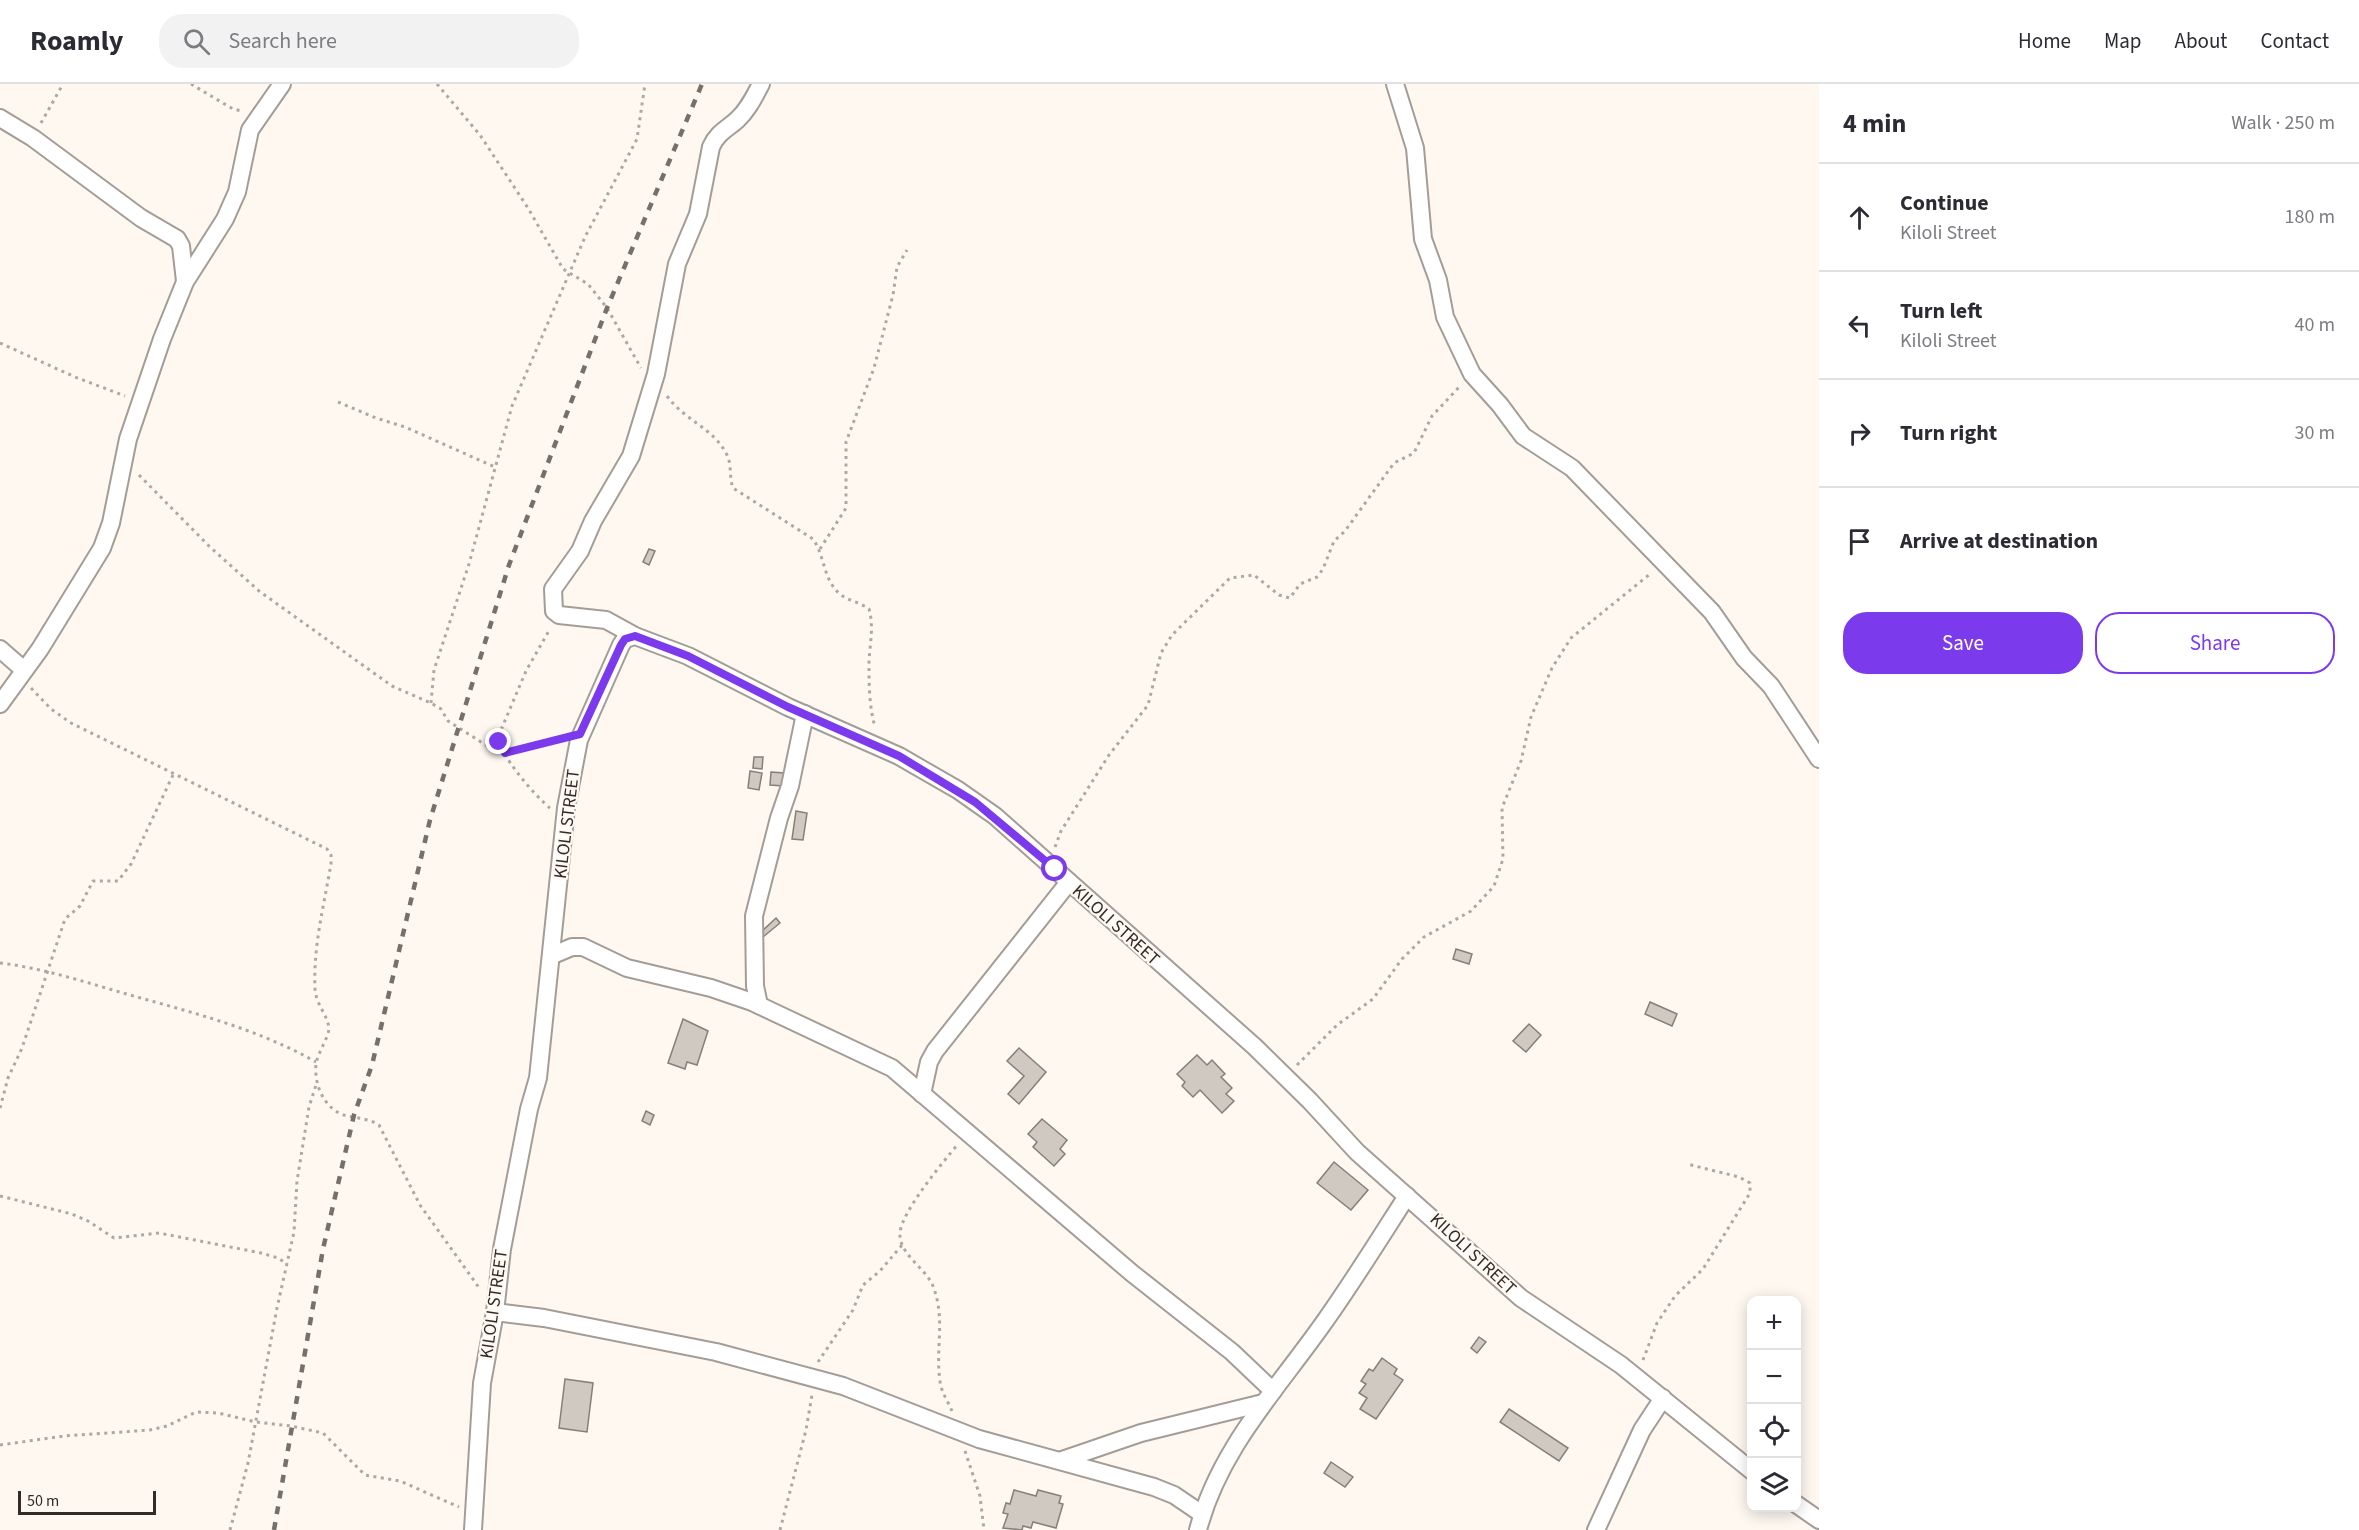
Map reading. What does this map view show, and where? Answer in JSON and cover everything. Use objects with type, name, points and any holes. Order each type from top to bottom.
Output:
[{"type":"street","points":[[0,704],[102,548],[111,523],[126,453],[141,401],[185,282],[225,219],[237,192],[250,130],[282,84]]},
{"type":"street","points":[[635,636],[606,620],[559,615],[554,611],[553,589],[580,551],[593,521],[631,456],[655,378],[677,264],[698,214],[711,147],[716,137],[738,119],[751,103],[761,84]]},
{"type":"street","points":[[1395,84],[1415,148],[1423,239],[1438,280],[1445,317],[1472,374],[1500,405],[1523,436],[1572,468],[1664,560],[1712,612],[1744,658],[1771,687],[1819,759]]},
{"type":"street","points":[[0,118],[33,138],[141,218],[177,239],[181,246],[185,282]]},
{"type":"street","name":"KILOLI STREET","points":[[473,1525],[482,1383],[495,1312],[502,1249],[529,1109],[538,1078],[553,955],[564,828],[580,734],[621,645],[625,639],[635,636],[688,656],[805,714],[884,748],[967,796],[995,816],[1286,1077],[1357,1152],[1521,1298],[1621,1365],[1747,1467]]},
{"type":"street","points":[[0,649],[24,670]]},
{"type":"street","points":[[759,1005],[755,986],[754,916],[768,870],[779,818],[790,786],[805,714]]},
{"type":"street","points":[[922,1094],[929,1062],[935,1051],[1069,882]]},
{"type":"street","points":[[553,955],[572,947],[583,947],[627,968],[711,988],[759,1005],[892,1068],[1133,1274],[1232,1352],[1268,1397]]},
{"type":"street","points":[[495,1312],[687,1345],[843,1386],[958,1432],[1062,1460],[1174,1495],[1200,1522],[1219,1471],[1268,1397],[1325,1321],[1407,1196]]},
{"type":"street","points":[[1062,1460],[1141,1433],[1268,1397]]},
{"type":"street","points":[[1596,1530],[1642,1430],[1664,1398]]},
{"type":"street","points":[[1801,1507],[1819,1520]]},
{"type":"path","points":[[33,138],[63,84]]},
{"type":"path","points":[[191,84],[233,109],[265,110]]},
{"type":"path","points":[[437,84],[480,135],[528,208],[563,269],[596,291],[608,308],[636,364],[655,378],[677,408],[707,429],[719,441],[729,458],[733,488],[813,539],[820,549],[832,584],[839,593],[869,609],[872,630],[869,670],[871,710],[884,748]]},
{"type":"path","points":[[431,703],[434,670],[469,564],[512,406],[585,237],[637,139],[645,84]]},
{"type":"path","points":[[820,549],[846,508],[846,442],[874,368],[893,295],[897,267],[907,250]]},
{"type":"path","points":[[0,343],[92,384],[141,401]]},
{"type":"path","points":[[1055,869],[1055,845],[1061,831],[1109,755],[1148,705],[1161,653],[1180,625],[1235,576],[1254,575],[1279,595],[1290,598],[1305,580],[1317,577],[1327,564],[1334,541],[1345,531],[1394,464],[1414,453],[1432,416],[1472,374]]},
{"type":"path","points":[[338,402],[376,418],[405,426],[495,467]]},
{"type":"path","points":[[126,453],[142,478],[209,546],[260,591],[392,686],[431,703],[458,727],[489,747],[505,753],[580,734]]},
{"type":"path","points":[[1286,1077],[1337,1025],[1373,999],[1402,959],[1424,937],[1471,911],[1494,886],[1503,860],[1502,808],[1521,761],[1531,717],[1562,650],[1570,638],[1644,581],[1664,560]]},
{"type":"path","points":[[553,604],[548,636],[526,671],[498,737],[505,753],[528,788],[553,810],[564,828]]},
{"type":"path","points":[[24,670],[33,691],[62,718],[173,775],[316,842],[331,855],[315,964],[317,1002],[329,1029],[316,1062],[317,1080],[324,1099],[338,1113],[366,1118],[379,1125],[420,1205],[495,1312]]},
{"type":"path","points":[[0,1108],[8,1078],[22,1048],[65,919],[80,906],[93,881],[118,881],[131,864],[173,775]]},
{"type":"path","points":[[0,963],[46,973],[211,1018],[264,1036],[316,1062]]},
{"type":"path","points":[[230,1530],[256,1422],[294,1232],[297,1181],[306,1122],[317,1080]]},
{"type":"path","points":[[967,1134],[943,1162],[907,1215],[900,1235],[902,1245],[924,1270],[935,1294],[942,1320],[940,1383],[976,1480],[984,1530]]},
{"type":"path","points":[[1637,1379],[1658,1323],[1675,1296],[1703,1269],[1750,1193],[1750,1183],[1739,1177],[1687,1164]]},
{"type":"path","points":[[0,1196],[72,1214],[88,1221],[114,1238],[159,1233],[269,1256],[287,1264]]},
{"type":"path","points":[[780,1530],[806,1430],[809,1377],[849,1316],[863,1285],[880,1271],[902,1245]]},
{"type":"path","points":[[0,1445],[64,1436],[150,1430],[167,1426],[196,1412],[218,1413],[256,1422],[291,1425],[323,1433],[365,1474],[400,1481],[448,1501],[473,1525]]},
{"type":"building","points":[[649,549],[655,551],[649,565],[643,562]]},
{"type":"building","points":[[754,757],[763,757],[762,769],[753,768]]},
{"type":"building","points":[[750,771],[762,773],[759,790],[748,788]]},
{"type":"building","points":[[771,772],[784,773],[783,786],[770,785]]},
{"type":"building","points":[[796,811],[807,813],[803,840],[792,839]]},
{"type":"building","points":[[776,918],[780,923],[763,937],[760,933]]},
{"type":"building","points":[[1456,949],[1472,954],[1469,964],[1453,959]]},
{"type":"building","points":[[1650,1002],[1677,1014],[1672,1026],[1645,1014]]},
{"type":"building","points":[[683,1019],[708,1031],[697,1065],[687,1062],[685,1069],[668,1063]]},
{"type":"building","points":[[1529,1024],[1541,1035],[1526,1052],[1513,1041]]},
{"type":"building","points":[[1019,1048],[1046,1072],[1019,1104],[1008,1094],[1024,1076],[1007,1061]]},
{"type":"building","points":[[1197,1055],[1207,1065],[1212,1060],[1225,1074],[1221,1077],[1232,1088],[1226,1094],[1234,1101],[1222,1113],[1200,1090],[1193,1097],[1182,1086],[1185,1082],[1177,1074]]},
{"type":"building","points":[[646,1111],[654,1115],[650,1125],[642,1121]]},
{"type":"building","points":[[1042,1119],[1067,1140],[1060,1149],[1065,1154],[1054,1166],[1033,1147],[1037,1142],[1028,1134]]},
{"type":"building","points":[[1334,1162],[1368,1190],[1351,1210],[1317,1183]]},
{"type":"building","points":[[1479,1337],[1486,1342],[1477,1353],[1471,1348]]},
{"type":"building","points":[[1382,1358],[1397,1369],[1394,1374],[1403,1380],[1376,1419],[1360,1409],[1367,1398],[1359,1393],[1366,1384],[1361,1381],[1369,1369],[1373,1371]]},
{"type":"building","points":[[565,1379],[593,1383],[587,1432],[559,1428]]},
{"type":"building","points":[[1509,1409],[1568,1448],[1559,1461],[1500,1422]]},
{"type":"building","points":[[1331,1462],[1353,1477],[1345,1487],[1324,1473]]},
{"type":"building","points":[[1014,1490],[1036,1496],[1038,1490],[1061,1496],[1059,1503],[1063,1504],[1056,1528],[1033,1522],[1031,1528],[1023,1526],[1022,1530],[1003,1528],[1008,1514],[1003,1513],[1006,1503],[1010,1504]]},
{"type":"railway","points":[[274,1530],[323,1249],[354,1115],[372,1065],[430,820],[509,565],[607,308],[702,84]]},
{"type":"route","points":[[499,742],[505,753],[560,741],[580,734],[621,645],[625,639],[635,636],[688,656],[788,707],[899,756],[958,790],[995,816],[1055,869]]}]
